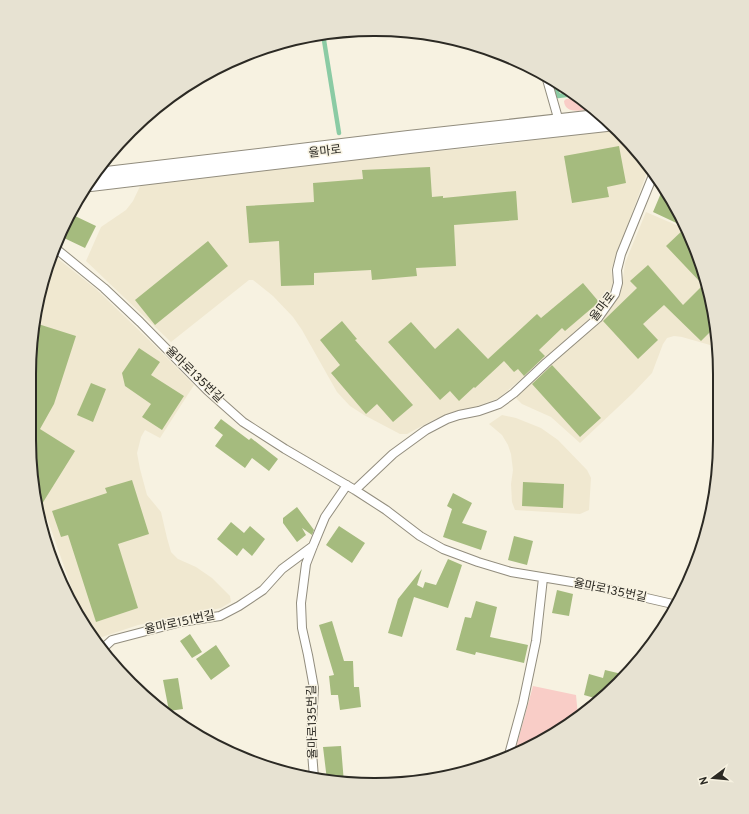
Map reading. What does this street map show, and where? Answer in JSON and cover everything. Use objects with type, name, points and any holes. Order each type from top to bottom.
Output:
[{"type":"street","name":"율마로","points":[[98,179],[599,121]]},
{"type":"lane","points":[[548,84],[560,125]]},
{"type":"lane","name":"율마로","points":[[355,490],[393,454],[426,430],[447,419],[499,404],[514,394],[546,363],[598,318],[615,294],[618,283],[617,270],[621,254],[651,179]]},
{"type":"lane","name":"율마로135번길","points":[[60,252],[104,288],[207,390],[243,422],[285,449],[355,490],[386,510],[420,536],[443,549],[511,572],[590,585],[671,604]]},
{"type":"lane","name":"율마로135번길","points":[[314,772],[311,739],[314,688],[302,628],[301,603],[306,564],[313,546],[325,516],[347,485]]},
{"type":"lane","name":"율마로151번길","points":[[106,646],[112,640],[181,622],[220,616],[239,606],[263,590],[282,570],[313,546]]},
{"type":"lane","points":[[510,749],[523,703],[536,641],[543,578]]},
{"type":"shaded area","points":[[566,99],[571,99],[586,110],[571,110],[565,105],[564,101]]},
{"type":"shaded area","points":[[609,130],[629,151],[647,173],[611,270],[613,282],[610,293],[587,321],[499,398],[435,419],[407,434],[400,434],[350,406],[337,392],[293,317],[273,296],[253,280],[249,280],[171,342],[86,261],[101,227],[126,210],[133,201],[143,180],[273,166],[481,147]]},
{"type":"shaded area","points":[[646,212],[678,226],[695,266],[701,287],[710,330],[711,345],[682,337],[674,336],[667,338],[663,344],[652,373],[580,443],[551,417],[522,404],[516,398],[612,306],[622,285],[625,263]]},
{"type":"shaded area","points":[[57,258],[96,289],[194,385],[160,438],[145,430],[141,437],[137,453],[147,495],[161,512],[171,552],[178,559],[196,567],[212,578],[230,596],[231,602],[221,608],[138,625],[102,637],[99,636],[81,609],[74,596],[47,518],[39,484],[37,462],[36,374],[39,330],[48,287]]},
{"type":"shaded area","points":[[502,415],[516,418],[541,428],[558,440],[587,470],[591,478],[589,510],[580,514],[515,510],[512,502],[511,484],[513,470],[511,454],[502,435],[489,424]]},
{"type":"shaded area","points":[[533,686],[576,695],[577,711],[544,733],[516,746]]},
{"type":"building","points":[[619,146],[626,183],[607,187],[609,197],[572,203],[564,156]]},
{"type":"building","points":[[430,167],[432,197],[443,196],[443,198],[516,191],[518,220],[454,225],[456,266],[416,268],[417,276],[372,280],[371,270],[314,273],[314,285],[281,286],[279,241],[249,243],[246,206],[314,202],[313,183],[363,179],[362,170]]},
{"type":"building","points":[[661,194],[677,223],[653,212]]},
{"type":"building","points":[[75,216],[96,226],[85,248],[65,238]]},
{"type":"building","points":[[681,232],[699,281],[666,246]]},
{"type":"building","points":[[208,241],[228,266],[155,325],[135,300]]},
{"type":"building","points":[[648,265],[683,305],[701,287],[710,332],[701,341],[664,305],[643,324],[658,340],[638,359],[603,321],[637,288],[630,281]]},
{"type":"building","points":[[583,283],[599,302],[565,331],[562,328],[539,350],[545,356],[524,376],[518,369],[514,372],[504,361],[459,401],[450,391],[440,400],[388,342],[411,322],[435,349],[458,328],[488,359],[537,314],[541,318]]},
{"type":"building","points":[[342,321],[357,339],[355,340],[413,405],[393,422],[377,404],[366,414],[331,373],[340,365],[320,340]]},
{"type":"building","points":[[40,325],[76,336],[54,404],[40,429],[75,451],[42,503],[39,484],[36,440],[36,374]]},
{"type":"building","points":[[139,348],[160,362],[151,375],[184,396],[162,430],[142,417],[151,404],[125,386],[122,373]]},
{"type":"building","points":[[552,365],[601,418],[580,437],[532,384]]},
{"type":"building","points":[[91,383],[106,389],[93,422],[77,415]]},
{"type":"building","points":[[221,419],[249,440],[251,438],[278,459],[269,471],[252,458],[245,468],[215,446],[223,435],[214,428]]},
{"type":"building","points":[[132,480],[149,534],[118,544],[138,608],[96,622],[68,535],[61,537],[52,511],[107,493],[105,488]]},
{"type":"building","points":[[523,482],[564,484],[563,508],[522,506]]},
{"type":"building","points":[[453,493],[472,503],[462,523],[487,531],[481,550],[443,537],[452,509],[447,506]]},
{"type":"building","points":[[297,507],[314,530],[312,535],[302,528],[306,535],[297,542],[283,523],[283,518]]},
{"type":"building","points":[[231,522],[244,533],[250,526],[265,539],[252,556],[243,548],[237,556],[217,539]]},
{"type":"building","points":[[339,526],[365,543],[352,563],[326,545]]},
{"type":"building","points":[[514,536],[533,541],[527,565],[508,560]]},
{"type":"building","points":[[448,559],[462,565],[448,608],[414,597],[402,637],[388,633],[398,599],[422,569],[417,585],[423,588],[425,582],[436,585]]},
{"type":"building","points":[[557,590],[573,594],[569,616],[552,613]]},
{"type":"building","points":[[476,601],[497,607],[490,637],[528,645],[524,663],[476,652],[475,655],[456,650],[465,617],[471,618]]},
{"type":"building","points":[[332,621],[344,661],[353,661],[354,687],[359,687],[361,707],[340,710],[338,695],[331,695],[329,676],[334,675],[319,625]]},
{"type":"building","points":[[190,634],[202,652],[192,658],[180,641]]},
{"type":"building","points":[[216,645],[230,666],[211,680],[196,659]]},
{"type":"building","points":[[605,670],[619,673],[593,698],[584,695],[589,674],[603,678]]},
{"type":"building","points":[[178,678],[183,709],[172,711],[168,708],[163,680]]},
{"type":"building","points":[[341,746],[343,776],[326,774],[323,747]]},
{"type":"waterway","points":[[324,40],[339,133]]},
{"type":"waterway","points":[[556,89],[558,96],[566,95]]}]
